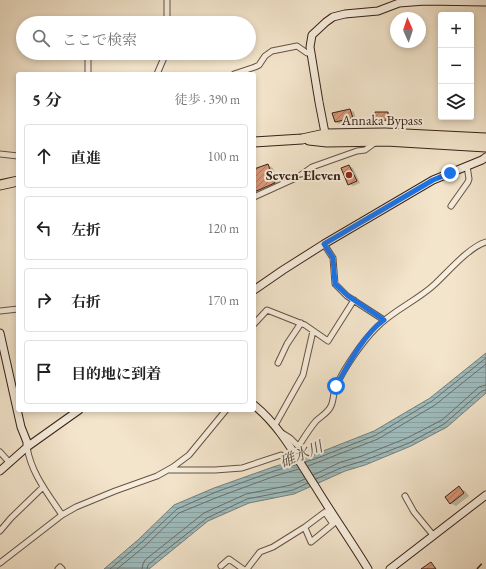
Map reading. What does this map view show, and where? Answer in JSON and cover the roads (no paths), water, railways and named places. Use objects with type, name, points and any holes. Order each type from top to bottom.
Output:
[{"type":"highway","name":"Annaka Bypass","points":[[256,142],[386,133],[486,138]]},
{"type":"highway","name":"Annaka Bypass","points":[[326,138],[486,147]]},
{"type":"highway","points":[[0,185],[16,181]]},
{"type":"street","points":[[167,0],[167,16]]},
{"type":"street","points":[[326,138],[310,48],[312,35],[326,22],[333,17],[345,14],[378,11],[399,3],[425,1],[486,2]]},
{"type":"street","points":[[240,72],[259,65],[265,56],[272,51],[297,46],[307,53],[310,52]]},
{"type":"street","points":[[88,60],[88,72]]},
{"type":"street","points":[[158,72],[163,60]]},
{"type":"street","points":[[256,196],[298,177],[312,167],[365,150],[377,141]]},
{"type":"street","points":[[0,154],[16,156]]},
{"type":"street","points":[[256,289],[324,244],[433,180],[486,157]]},
{"type":"street","points":[[451,206],[468,182],[467,166]]},
{"type":"street","points":[[281,432],[297,445],[300,444],[316,421],[328,411],[331,406],[336,386],[352,359],[374,329],[384,320],[434,286],[470,251],[478,245],[486,242]]},
{"type":"street","points":[[324,244],[333,258],[335,284],[348,296],[384,320]]},
{"type":"street","points":[[256,322],[267,310],[301,323],[328,341],[354,300]]},
{"type":"street","points":[[0,311],[16,309]]},
{"type":"street","points":[[278,363],[287,344],[301,323]]},
{"type":"street","points":[[275,425],[302,375],[313,331]]},
{"type":"street","points":[[0,333],[2,349],[16,406]]},
{"type":"street","points":[[256,407],[281,432],[325,502],[335,523]]},
{"type":"street","points":[[17,412],[27,442],[28,454],[33,469],[62,515]]},
{"type":"street","points":[[0,471],[27,447],[76,412]]},
{"type":"street","points":[[0,563],[62,515],[76,507],[115,490],[157,476],[168,470],[189,455],[224,412]]},
{"type":"street","points":[[0,452],[9,462]]},
{"type":"street","points":[[168,470],[215,470],[242,468],[281,455]]},
{"type":"street","points":[[0,531],[11,518],[43,487]]},
{"type":"street","points":[[390,569],[486,495]]},
{"type":"street","points":[[405,496],[414,512],[433,536]]},
{"type":"street","points":[[247,569],[260,552],[273,547],[304,528],[325,512],[335,523],[368,569]]},
{"type":"street","points":[[304,528],[311,542],[335,523]]},
{"type":"street","points":[[221,566],[228,559],[243,569]]},
{"type":"street","points":[[58,569],[60,567],[62,569]]},
{"type":"water","points":[[486,353],[486,393],[447,427],[411,446],[365,465],[345,471],[294,494],[249,503],[208,521],[149,569],[104,569],[139,539],[174,505],[214,488],[273,467],[313,455],[374,431],[430,398]]},
{"type":"railway","points":[[477,569],[486,559]]},
{"type":"place","name":"Seven-Eleven","points":[[349,175]]},
{"type":"water label","name":"碓氷川","points":[[301,454]]}]
